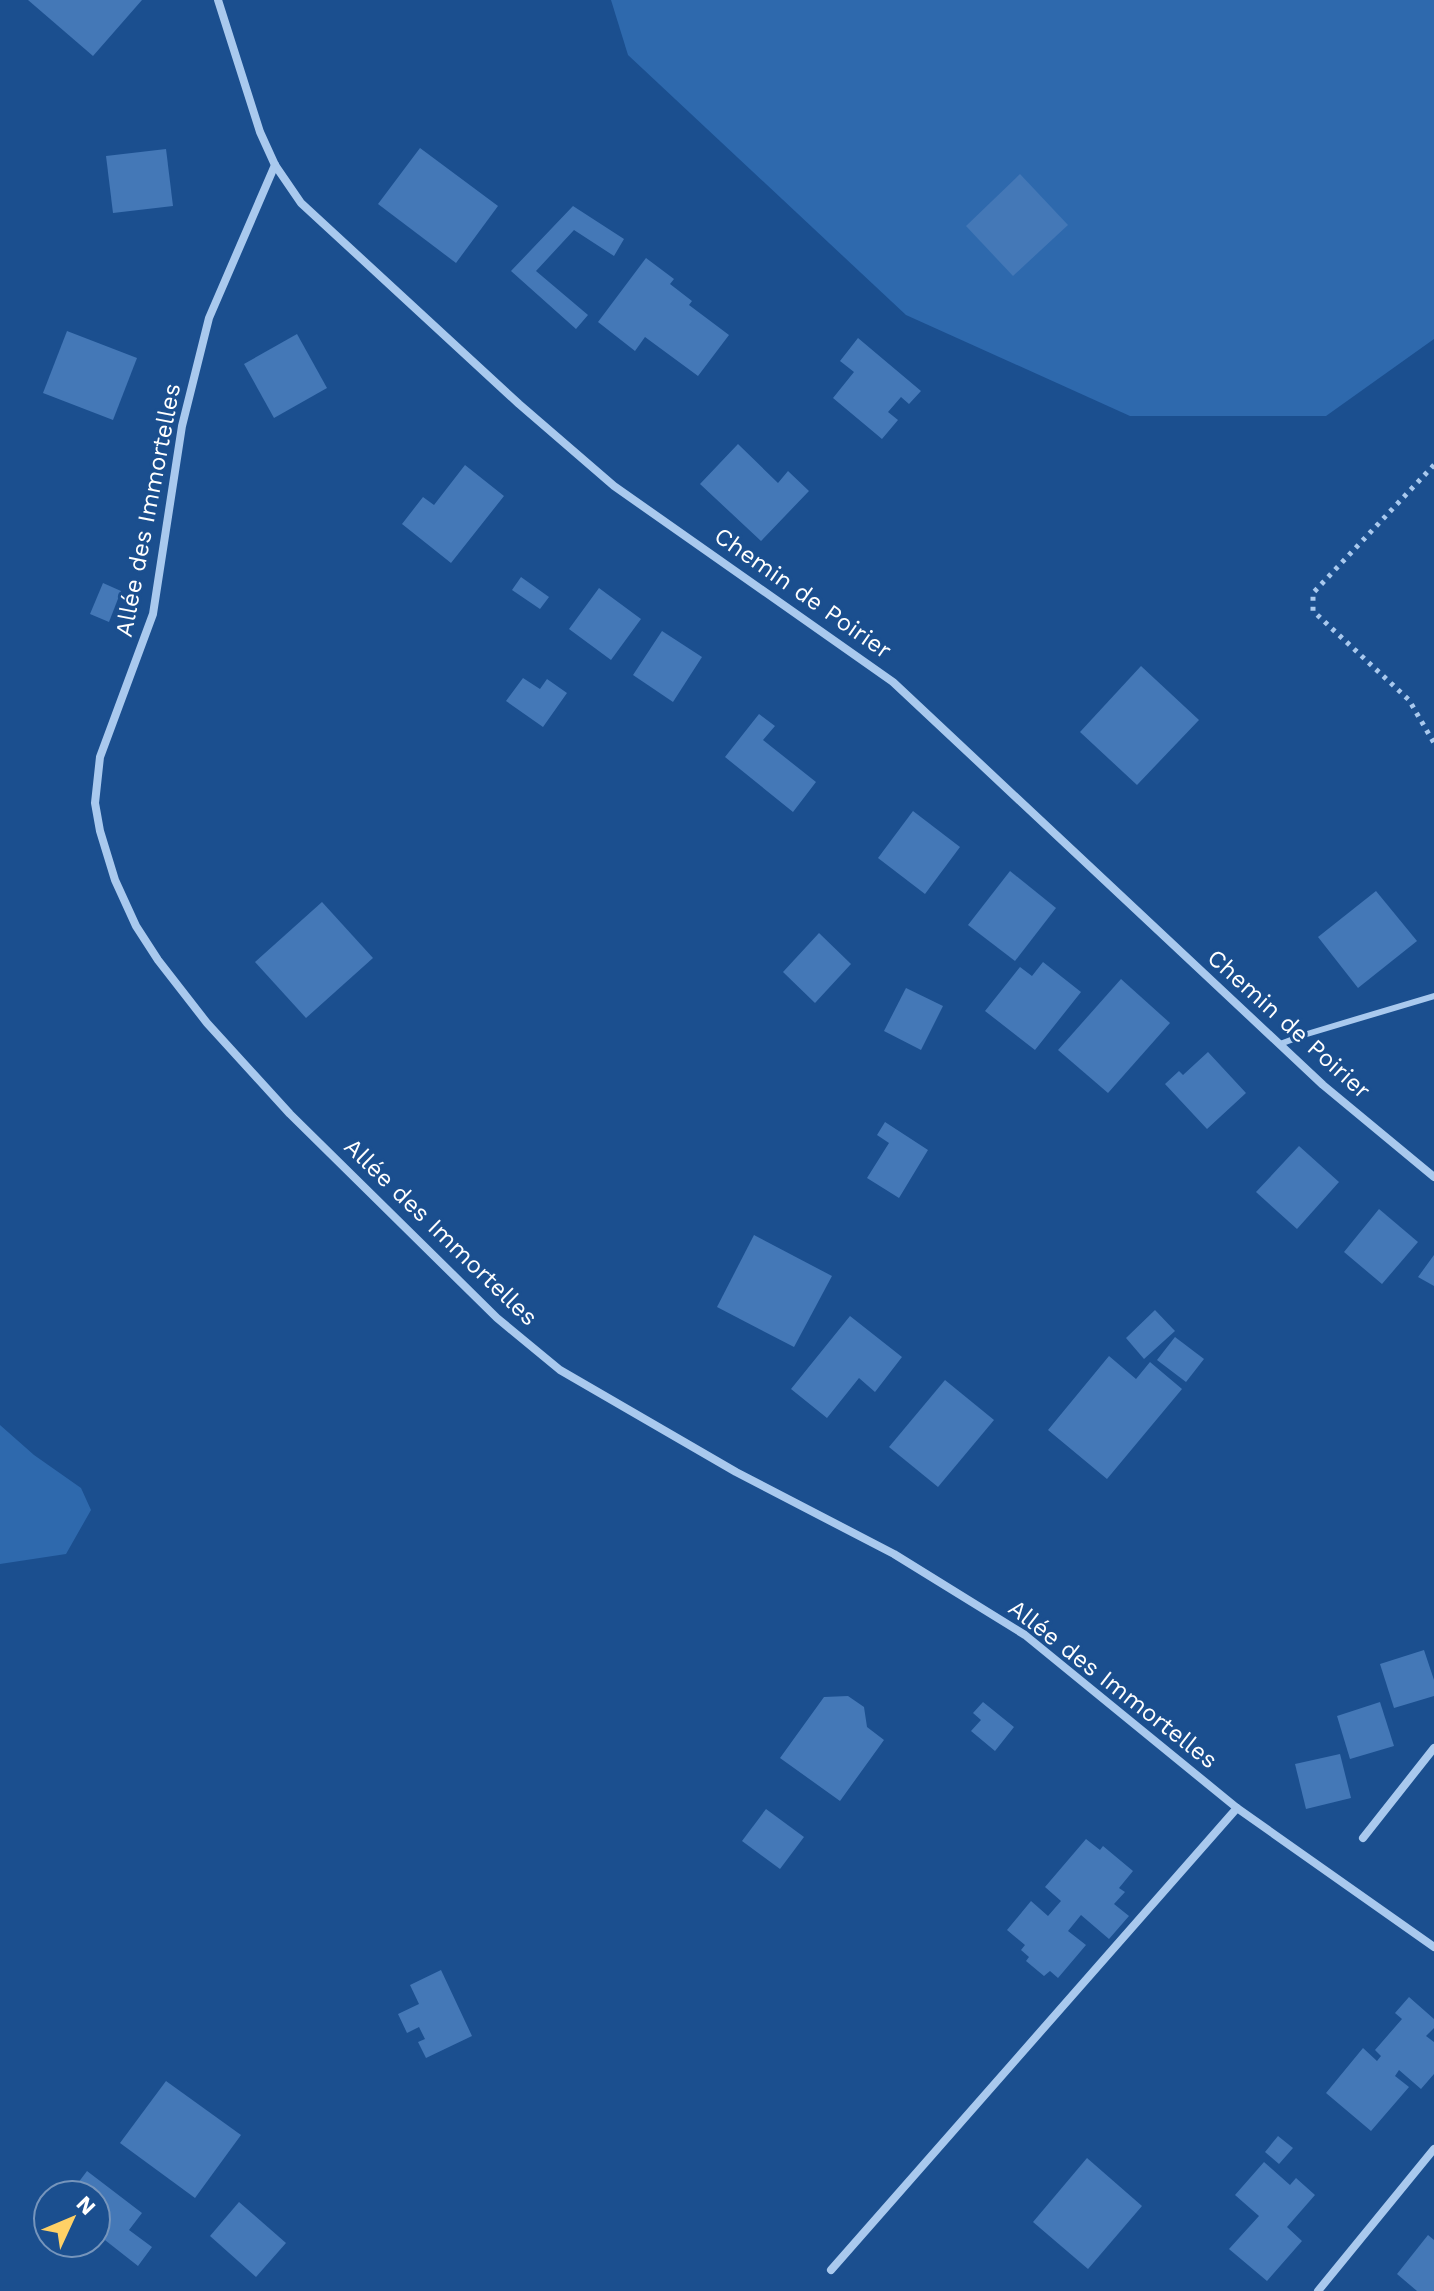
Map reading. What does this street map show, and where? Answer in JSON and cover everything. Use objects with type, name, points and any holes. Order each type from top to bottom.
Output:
[{"type":"street","name":"Chemin de Poirier","points":[[218,0],[260,132],[275,165],[301,203],[519,404],[614,486],[893,682],[1323,1085],[1434,1177]]},
{"type":"street","name":"Allée des Immortelles","points":[[275,165],[209,318],[182,426],[153,614],[100,757],[95,803],[100,831],[115,880],[136,926],[158,960],[207,1023],[290,1114],[497,1318],[560,1370],[736,1472],[894,1554],[1025,1635],[1237,1808],[1434,1947]]},
{"type":"street","points":[[1363,1838],[1434,1748]]},
{"type":"street","points":[[831,2270],[1237,1808]]},
{"type":"street","points":[[1318,2291],[1434,2149]]},
{"type":"lane","points":[[1280,1044],[1434,996]]},
{"type":"path","points":[[1434,465],[1313,593],[1313,611],[1409,700],[1434,743]]},
{"type":"shaded area","points":[[611,0],[1434,0],[1434,339],[1326,416],[1130,416],[906,315],[628,55]]},
{"type":"shaded area","points":[[0,1425],[34,1455],[81,1488],[91,1510],[66,1554],[0,1564]]},
{"type":"building","points":[[28,0],[142,0],[93,56]]},
{"type":"building","points":[[420,148],[498,206],[456,263],[378,204]]},
{"type":"building","points":[[166,149],[173,206],[113,213],[106,156]]},
{"type":"building","points":[[1020,174],[1068,225],[1013,276],[966,226]]},
{"type":"building","points":[[573,206],[624,239],[614,256],[574,230],[536,271],[588,315],[576,329],[511,271]]},
{"type":"building","points":[[646,258],[674,279],[670,284],[692,301],[689,305],[729,335],[698,376],[645,337],[635,351],[598,322]]},
{"type":"building","points":[[67,331],[137,358],[113,420],[43,393]]},
{"type":"building","points":[[297,334],[327,388],[274,418],[244,364]]},
{"type":"building","points":[[858,338],[921,391],[909,404],[901,397],[888,412],[898,420],[882,439],[833,398],[854,372],[840,361]]},
{"type":"building","points":[[738,444],[778,483],[788,471],[809,491],[761,541],[700,484]]},
{"type":"building","points":[[465,465],[504,496],[451,563],[402,524],[423,497],[434,505]]},
{"type":"building","points":[[521,577],[549,597],[540,609],[512,590]]},
{"type":"building","points":[[103,583],[121,591],[109,622],[90,614]]},
{"type":"building","points":[[599,588],[641,619],[611,660],[569,629]]},
{"type":"building","points":[[662,631],[702,657],[673,702],[633,675]]},
{"type":"building","points":[[1141,666],[1199,720],[1137,785],[1080,732]]},
{"type":"building","points":[[523,678],[540,689],[547,679],[567,693],[543,727],[506,701]]},
{"type":"building","points":[[759,714],[775,726],[763,740],[816,782],[793,812],[725,757]]},
{"type":"building","points":[[913,811],[960,847],[925,894],[878,858]]},
{"type":"building","points":[[1010,871],[1056,908],[1015,961],[968,925]]},
{"type":"building","points":[[1376,891],[1417,941],[1358,988],[1318,937]]},
{"type":"building","points":[[322,902],[373,958],[306,1018],[255,962]]},
{"type":"building","points":[[819,933],[851,964],[815,1003],[783,972]]},
{"type":"building","points":[[1043,962],[1081,992],[1035,1050],[985,1011],[1020,967],[1032,976]]},
{"type":"building","points":[[1121,979],[1170,1023],[1108,1093],[1058,1050]]},
{"type":"building","points":[[906,988],[943,1006],[921,1050],[884,1031]]},
{"type":"building","points":[[1208,1052],[1246,1093],[1207,1129],[1165,1084],[1179,1071],[1183,1075]]},
{"type":"building","points":[[885,1122],[928,1150],[899,1198],[867,1178],[889,1143],[877,1135]]},
{"type":"building","points":[[1299,1146],[1339,1182],[1297,1229],[1256,1192]]},
{"type":"building","points":[[1379,1209],[1418,1242],[1382,1284],[1344,1252]]},
{"type":"building","points":[[754,1235],[832,1276],[794,1347],[717,1307]]},
{"type":"building","points":[[1434,1255],[1434,1286],[1418,1277]]},
{"type":"building","points":[[1155,1310],[1175,1331],[1144,1359],[1126,1338]]},
{"type":"building","points":[[850,1316],[902,1357],[875,1392],[859,1378],[827,1418],[791,1389]]},
{"type":"building","points":[[1175,1337],[1204,1359],[1186,1382],[1157,1360]]},
{"type":"building","points":[[1109,1356],[1136,1379],[1150,1362],[1182,1389],[1107,1479],[1048,1430]]},
{"type":"building","points":[[945,1380],[994,1420],[938,1487],[889,1447]]},
{"type":"building","points":[[1424,1650],[1434,1680],[1434,1696],[1394,1708],[1380,1664]]},
{"type":"building","points":[[848,1696],[864,1707],[867,1727],[884,1740],[840,1801],[780,1758],[824,1697]]},
{"type":"building","points":[[983,1702],[1014,1727],[995,1751],[971,1731],[981,1720],[973,1713]]},
{"type":"building","points":[[1380,1702],[1394,1746],[1350,1759],[1337,1716]]},
{"type":"building","points":[[1340,1754],[1351,1798],[1306,1809],[1295,1764]]},
{"type":"building","points":[[766,1809],[804,1837],[780,1869],[742,1841]]},
{"type":"building","points":[[1086,1839],[1100,1850],[1103,1846],[1133,1871],[1119,1888],[1125,1892],[1114,1904],[1129,1916],[1109,1939],[1081,1915],[1068,1931],[1086,1945],[1058,1978],[1050,1971],[1044,1976],[1026,1961],[1029,1957],[1021,1950],[1025,1945],[1007,1930],[1031,1901],[1048,1916],[1061,1901],[1045,1887]]},
{"type":"building","points":[[441,1970],[472,2036],[426,2058],[418,2042],[425,2039],[419,2027],[407,2033],[398,2014],[419,2004],[410,1985]]},
{"type":"building","points":[[1409,1997],[1434,2019],[1434,2028],[1426,2036],[1434,2042],[1434,2074],[1421,2089],[1399,2070],[1395,2076],[1409,2087],[1371,2131],[1326,2093],[1363,2048],[1377,2061],[1381,2056],[1375,2050],[1402,2019],[1395,2013]]},
{"type":"building","points":[[166,2081],[241,2135],[195,2198],[120,2143]]},
{"type":"building","points":[[1278,2136],[1293,2148],[1279,2164],[1265,2152]]},
{"type":"building","points":[[1087,2158],[1142,2206],[1088,2269],[1033,2222]]},
{"type":"building","points":[[1264,2162],[1290,2185],[1296,2178],[1315,2195],[1287,2227],[1302,2241],[1267,2281],[1229,2249],[1259,2216],[1235,2195]]},
{"type":"building","points":[[87,2171],[97,2179],[81,2179]]},
{"type":"building","points":[[112,2190],[142,2213],[129,2230],[152,2247],[138,2266],[112,2246]]},
{"type":"building","points":[[239,2202],[286,2243],[256,2277],[210,2236]]},
{"type":"building","points":[[1428,2235],[1434,2240],[1434,2291],[1417,2291],[1397,2274]]}]
